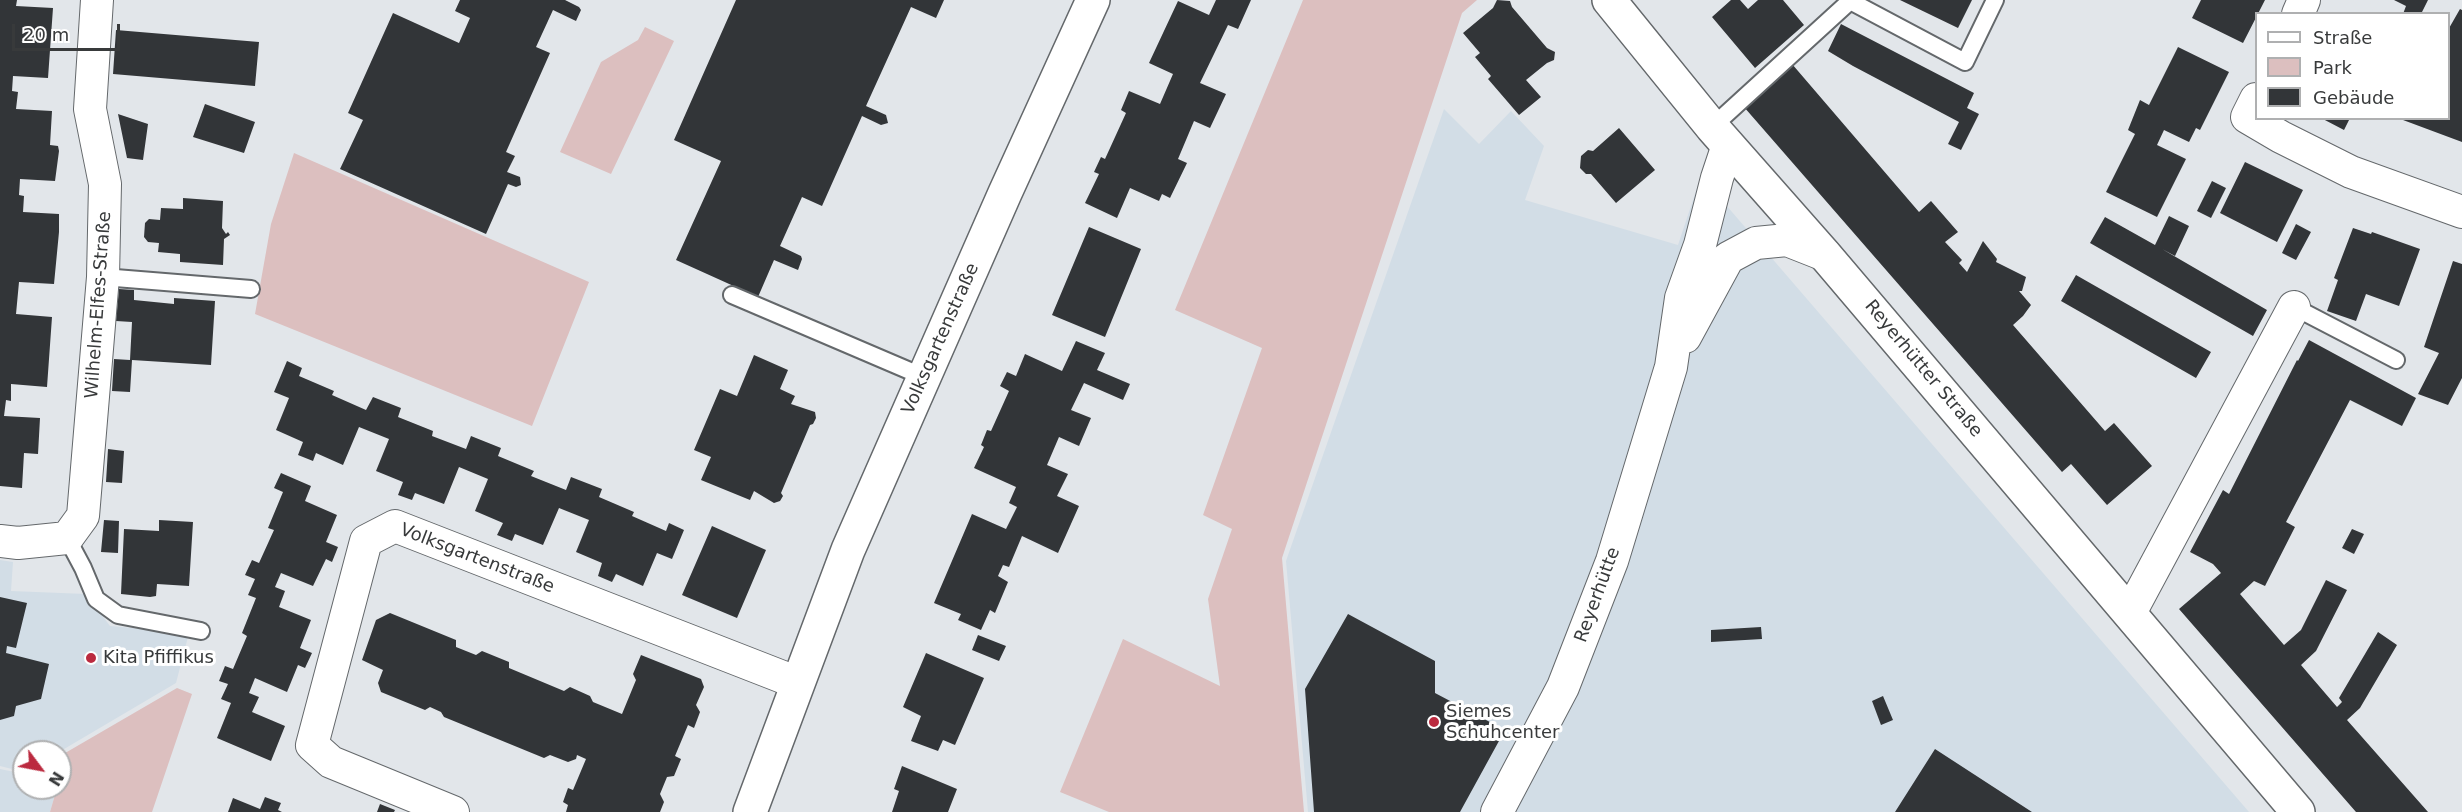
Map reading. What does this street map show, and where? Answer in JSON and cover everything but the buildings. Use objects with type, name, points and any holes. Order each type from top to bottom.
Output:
[{"type":"street","name":"Wilhelm-Elfes-Straße","points":[[67,538],[83,516],[103,277],[105,184],[90,109],[97,0]]},
{"type":"street","name":"Volksgartenstraße","points":[[750,812],[849,550],[1093,0]]},
{"type":"street","name":"Reyerhütter Straße","points":[[1609,0],[1720,136],[1826,255],[2298,812]]},
{"type":"street","points":[[2255,101],[2247,117],[2281,137],[2351,172],[2462,212]]},
{"type":"street","name":"Reyerhütte","points":[[1497,812],[1563,687],[1612,561],[1671,366],[1681,298],[1700,245],[1717,178],[1720,136]]},
{"type":"street","name":"Reyerhütte","points":[[1671,366],[1698,310],[1728,258],[1756,243],[1787,240],[1826,255]]},
{"type":"street","points":[[2130,613],[2294,307]]},
{"type":"street","name":"Volksgartenstraße","points":[[453,812],[331,762],[312,745],[366,541],[395,526],[798,683]]},
{"type":"street","points":[[0,541],[18,543],[67,538]]},
{"type":"lane","points":[[1720,136],[1850,1],[1965,62],[1995,0]]},
{"type":"lane","points":[[103,277],[251,289]]},
{"type":"lane","points":[[732,295],[924,377]]},
{"type":"lane","points":[[2294,307],[2396,360]]},
{"type":"lane","points":[[67,538],[96,599],[118,615],[201,631]]},
{"type":"shaded area","points":[[1444,109],[1479,144],[1511,111],[1544,146],[1525,200],[1678,245],[1701,176],[2249,812],[1308,812],[1286,561]]},
{"type":"shaded area","name":"Kita Pfiffikus","points":[[0,560],[13,562],[11,591],[86,594],[110,626],[189,633],[176,683],[72,744],[72,740],[12,740],[12,769],[0,766]]},
{"type":"shaded area","points":[[0,769],[12,772],[12,800],[54,800],[50,812],[0,812]]},
{"type":"green space","points":[[1303,0],[1477,0],[1462,13],[1282,558],[1304,812],[1109,812],[1060,792],[1123,639],[1220,686],[1208,599],[1232,529],[1203,515],[1262,348],[1175,310]]},
{"type":"green space","points":[[645,27],[674,41],[611,174],[560,152],[601,62],[638,40]]},
{"type":"green space","points":[[294,153],[589,282],[532,426],[255,314],[271,224]]},
{"type":"green space","points":[[177,688],[192,694],[152,812],[50,812],[54,800],[72,800],[72,749]]},
{"type":"place","name":"Kita Pfiffikus","points":[[91,658]]},
{"type":"place","name":"Siemes Schuhcenter","points":[[1434,722]]}]
